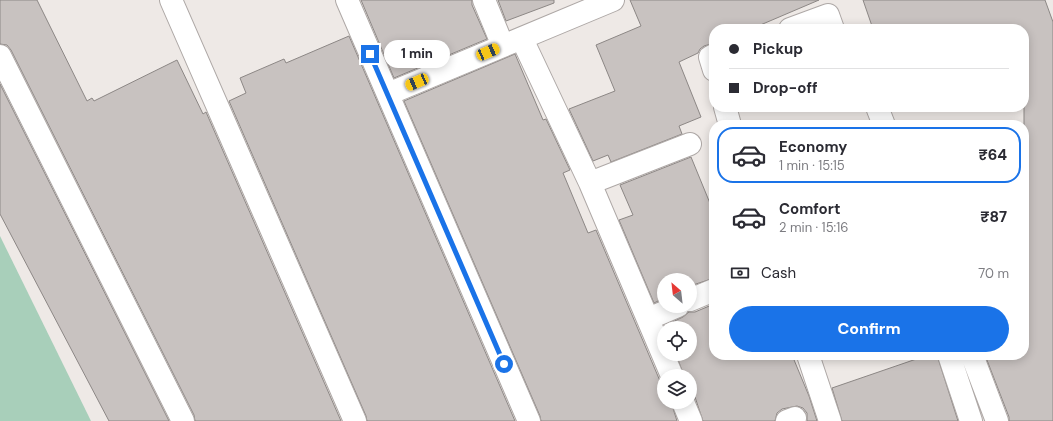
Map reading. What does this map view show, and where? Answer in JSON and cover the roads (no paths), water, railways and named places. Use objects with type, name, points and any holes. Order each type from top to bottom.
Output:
[{"type":"street","points":[[171,0],[355,421]]},
{"type":"street","points":[[347,0],[529,421]]},
{"type":"street","points":[[484,0],[512,43],[590,183],[669,369]]},
{"type":"street","points":[[388,94],[613,0]]},
{"type":"street","points":[[804,24],[828,15],[831,24]]},
{"type":"street","points":[[0,56],[183,421]]},
{"type":"street","points":[[590,183],[690,144]]},
{"type":"street","points":[[697,297],[709,292]]},
{"type":"street","points":[[648,319],[662,313]]},
{"type":"street","points":[[810,360],[830,421]]},
{"type":"street","points":[[951,360],[971,421]]},
{"type":"street","points":[[974,360],[997,421]]},
{"type":"street","points":[[686,409],[691,421]]}]
